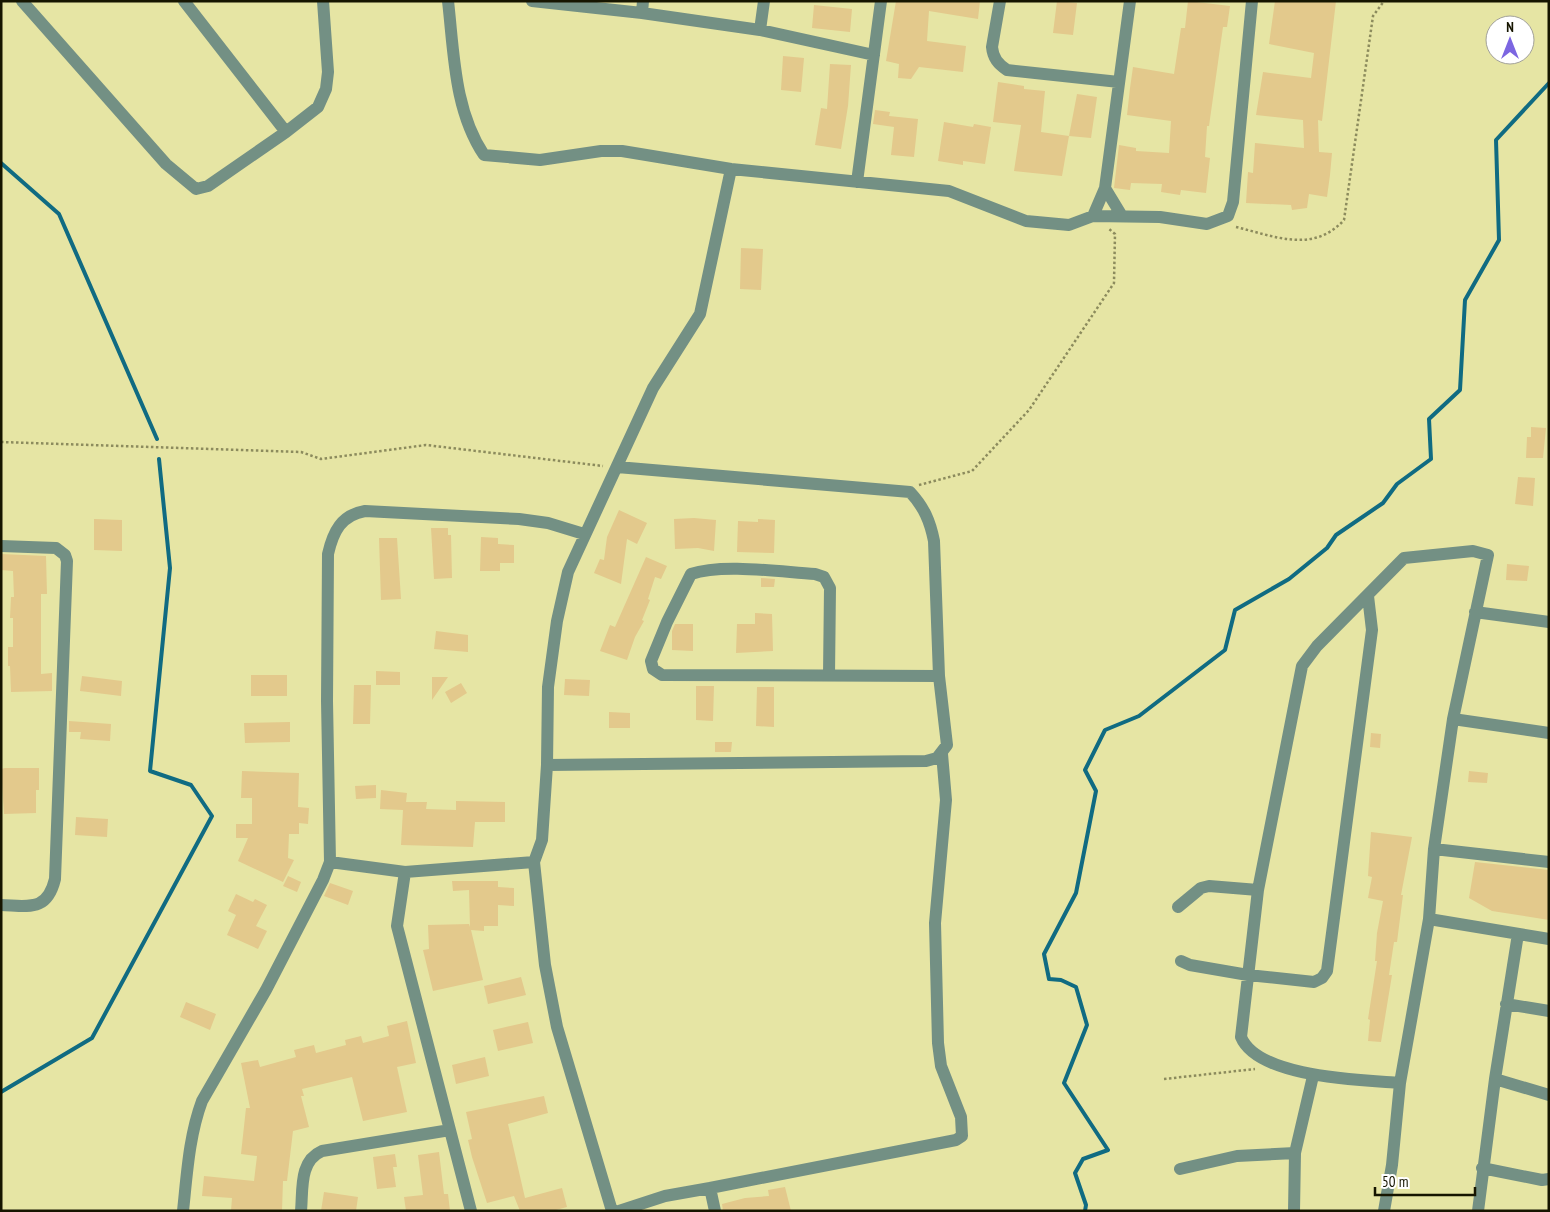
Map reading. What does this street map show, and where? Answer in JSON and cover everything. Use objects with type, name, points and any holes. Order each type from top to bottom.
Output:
[{"type":"street","points":[[22,1],[166,164],[193,188],[208,186],[286,132],[318,107],[326,89],[328,72],[323,1]]},
{"type":"street","points":[[184,1],[286,132]]},
{"type":"street","points":[[448,1],[461,101],[466,124],[484,155],[540,160],[601,151],[622,151],[732,169],[949,191],[1026,221],[1069,225],[1093,216],[1160,217],[1207,224],[1228,216],[1233,202],[1252,1]]},
{"type":"street","points":[[532,1],[643,7],[874,55]]},
{"type":"street","points":[[760,30],[764,1]]},
{"type":"street","points":[[857,182],[881,1]]},
{"type":"street","points":[[1000,1],[992,54],[999,64],[1007,70],[1119,82]]},
{"type":"street","points":[[1093,216],[1105,188],[1130,1]]},
{"type":"street","points":[[612,1211],[557,1027],[545,965],[534,862],[542,840],[547,765],[548,687],[557,621],[568,572],[653,388],[700,314],[732,169]]},
{"type":"street","points":[[1105,188],[1122,216]]},
{"type":"street","points":[[617,467],[910,492],[921,504],[930,521],[934,541],[939,676],[947,745],[942,754],[946,800],[935,923],[938,1043],[941,1066],[961,1116],[962,1136],[956,1140],[665,1196],[619,1211]]},
{"type":"street","points":[[183,1211],[195,1121],[202,1101],[266,990],[323,880],[330,862],[327,710],[328,554],[331,542],[340,524],[347,516],[365,511],[519,519],[548,523],[584,534]]},
{"type":"street","points":[[1,546],[56,548],[65,554],[67,560],[55,879],[52,892],[44,902],[33,906],[1,905]]},
{"type":"street","points":[[1384,1211],[1392,1165],[1400,1082],[1429,919],[1434,849],[1453,719],[1488,555],[1473,551],[1404,558],[1323,640],[1302,666],[1258,890],[1241,1038],[1248,1048],[1280,1066],[1313,1076],[1400,1082]]},
{"type":"street","points":[[829,674],[830,588],[824,576],[815,574],[706,570],[691,574],[650,660],[654,669],[662,675],[829,674],[939,676]]},
{"type":"street","points":[[1181,961],[1190,965],[1248,975],[1314,982],[1322,978],[1327,971],[1372,630],[1368,596]]},
{"type":"street","points":[[1475,612],[1549,622]]},
{"type":"street","points":[[1453,719],[1549,733]]},
{"type":"street","points":[[547,765],[926,761],[942,754]]},
{"type":"street","points":[[1434,849],[1549,862]]},
{"type":"street","points":[[330,862],[405,872],[534,862]]},
{"type":"street","points":[[405,872],[397,926],[470,1211]]},
{"type":"street","points":[[1178,907],[1201,888],[1210,886],[1258,890]]},
{"type":"street","points":[[1429,919],[1549,939]]},
{"type":"street","points":[[1478,1211],[1482,1168],[1518,934]]},
{"type":"street","points":[[1506,1004],[1549,1011]]},
{"type":"street","points":[[1294,1211],[1295,1154],[1313,1076]]},
{"type":"street","points":[[1495,1080],[1549,1094]]},
{"type":"street","points":[[300,1211],[305,1167],[313,1155],[450,1130]]},
{"type":"street","points":[[1180,1169],[1237,1156],[1295,1154]]},
{"type":"street","points":[[1482,1168],[1542,1180],[1549,1179]]},
{"type":"street","points":[[710,1188],[715,1211]]},
{"type":"path","points":[[1215,222],[1289,240],[1314,240],[1332,233],[1344,220],[1373,16],[1384,1]]},
{"type":"path","points":[[910,492],[920,484],[972,471],[1029,410],[1114,283],[1115,234],[1093,216]]},
{"type":"path","points":[[1,442],[301,452],[321,459],[426,445],[617,467]]},
{"type":"path","points":[[1164,1079],[1280,1066]]},
{"type":"building","points":[[896,1],[980,1],[978,19],[929,11],[927,41],[966,46],[963,72],[919,67],[911,79],[898,78],[899,64],[886,61]]},
{"type":"building","points":[[1057,1],[1077,3],[1073,35],[1053,33]]},
{"type":"building","points":[[1188,1],[1230,6],[1227,27],[1223,27],[1209,126],[1207,126],[1205,157],[1210,158],[1206,193],[1181,190],[1180,195],[1161,192],[1162,184],[1131,183],[1130,190],[1114,188],[1119,145],[1136,148],[1136,151],[1169,153],[1171,121],[1127,115],[1130,88],[1133,67],[1174,74],[1181,28],[1185,28]]},
{"type":"building","points":[[1275,1],[1336,1],[1322,121],[1318,120],[1319,152],[1332,153],[1327,197],[1309,194],[1307,208],[1292,210],[1291,205],[1246,203],[1248,172],[1253,173],[1255,143],[1304,148],[1303,120],[1256,115],[1263,72],[1311,78],[1314,53],[1269,44]]},
{"type":"building","points":[[814,5],[852,9],[850,32],[812,28]]},
{"type":"building","points":[[783,56],[804,58],[801,92],[781,90]]},
{"type":"building","points":[[830,64],[851,65],[848,106],[841,149],[815,145],[821,108],[827,109]]},
{"type":"building","points":[[998,82],[1024,86],[1024,89],[1045,91],[1041,132],[1069,136],[1062,176],[1014,171],[1021,125],[993,122]]},
{"type":"building","points":[[1077,94],[1097,97],[1091,138],[1069,136]]},
{"type":"building","points":[[875,110],[890,112],[889,116],[918,119],[914,157],[891,155],[894,127],[873,124]]},
{"type":"building","points":[[944,122],[973,127],[974,124],[991,127],[985,164],[963,161],[963,165],[938,161]]},
{"type":"building","points":[[741,248],[763,249],[761,290],[740,289]]},
{"type":"building","points":[[1531,427],[1546,428],[1543,458],[1526,458],[1527,437],[1531,437]]},
{"type":"building","points":[[1518,477],[1535,478],[1533,506],[1515,504]]},
{"type":"building","points":[[619,510],[647,523],[637,544],[627,539],[621,584],[594,573],[600,559],[604,560],[607,537]]},
{"type":"building","points":[[94,519],[122,520],[122,551],[94,550]]},
{"type":"building","points":[[674,519],[716,520],[714,551],[698,548],[675,549]]},
{"type":"building","points":[[758,519],[775,520],[774,553],[737,552],[738,521],[758,522]]},
{"type":"building","points":[[431,528],[448,528],[448,535],[451,535],[452,578],[434,579]]},
{"type":"building","points":[[481,537],[498,538],[498,544],[514,545],[514,563],[500,563],[500,571],[480,571]]},
{"type":"building","points":[[379,538],[397,538],[401,599],[381,600]]},
{"type":"building","points":[[1,554],[46,556],[47,594],[41,594],[41,674],[52,673],[52,691],[11,692],[8,647],[13,647],[13,618],[10,618],[11,597],[14,597],[13,571],[1,570]]},
{"type":"building","points":[[646,557],[667,566],[661,579],[655,577],[648,599],[650,600],[642,620],[644,621],[635,637],[627,660],[600,651],[610,625],[615,627]]},
{"type":"building","points":[[1507,564],[1529,566],[1527,581],[1506,580]]},
{"type":"building","points":[[761,578],[775,579],[774,587],[761,587]]},
{"type":"building","points":[[755,613],[772,614],[773,651],[736,653],[737,624],[755,624]]},
{"type":"building","points":[[675,624],[693,624],[693,651],[672,650],[672,631]]},
{"type":"building","points":[[436,631],[468,635],[468,652],[434,649]]},
{"type":"building","points":[[376,671],[400,672],[400,685],[376,685]]},
{"type":"building","points":[[251,675],[287,675],[287,696],[251,696]]},
{"type":"building","points":[[82,676],[122,681],[121,696],[80,691]]},
{"type":"building","points":[[432,677],[448,677],[432,700]]},
{"type":"building","points":[[565,679],[590,680],[589,696],[564,695]]},
{"type":"building","points":[[461,683],[467,693],[451,703],[445,692]]},
{"type":"building","points":[[354,685],[371,685],[370,724],[353,724]]},
{"type":"building","points":[[696,686],[714,686],[713,721],[696,720]]},
{"type":"building","points":[[757,687],[774,687],[774,727],[756,726]]},
{"type":"building","points":[[609,712],[630,713],[630,728],[609,728]]},
{"type":"building","points":[[69,721],[111,724],[110,741],[80,739],[81,732],[69,732]]},
{"type":"building","points":[[290,722],[290,742],[245,743],[244,723]]},
{"type":"building","points":[[1371,733],[1381,734],[1380,748],[1370,747]]},
{"type":"building","points":[[715,742],[732,742],[731,752],[715,752]]},
{"type":"building","points":[[39,768],[39,790],[36,790],[36,813],[4,814],[1,769]]},
{"type":"building","points":[[242,771],[299,773],[298,807],[309,808],[308,824],[299,823],[299,834],[289,834],[288,858],[294,860],[283,882],[238,861],[248,838],[236,838],[236,824],[252,824],[252,798],[241,798]]},
{"type":"building","points":[[1469,771],[1488,773],[1487,783],[1468,782]]},
{"type":"building","points":[[376,785],[376,798],[356,799],[355,786]]},
{"type":"building","points":[[381,790],[407,793],[406,802],[427,802],[426,809],[456,810],[456,801],[505,802],[505,822],[475,822],[473,847],[401,845],[403,810],[380,809]]},
{"type":"building","points":[[76,817],[108,819],[107,837],[75,835]]},
{"type":"building","points":[[1371,832],[1412,837],[1401,895],[1403,895],[1397,942],[1394,942],[1389,975],[1392,975],[1381,1042],[1368,1041],[1370,1020],[1368,1019],[1377,961],[1375,961],[1377,933],[1383,901],[1368,898],[1372,877],[1368,876]]},
{"type":"building","points":[[1475,862],[1549,870],[1549,920],[1492,911],[1469,898]]},
{"type":"building","points":[[288,876],[301,882],[297,892],[283,886]]},
{"type":"building","points":[[452,881],[498,881],[498,887],[514,888],[514,906],[498,905],[498,926],[484,926],[484,931],[471,930],[483,980],[433,991],[423,950],[429,949],[428,925],[469,924],[470,927],[469,890],[453,891]]},
{"type":"building","points":[[330,883],[353,891],[348,905],[324,896]]},
{"type":"building","points":[[236,894],[253,902],[255,899],[267,905],[256,926],[267,931],[258,949],[227,935],[236,915],[228,911]]},
{"type":"building","points":[[521,977],[526,995],[488,1004],[484,986]]},
{"type":"building","points":[[186,1002],[216,1014],[210,1030],[180,1017]]},
{"type":"building","points":[[407,1021],[416,1063],[397,1067],[407,1112],[363,1121],[352,1077],[302,1089],[304,1096],[301,1096],[309,1127],[293,1131],[287,1181],[283,1181],[282,1211],[231,1211],[232,1198],[202,1196],[204,1176],[254,1181],[257,1156],[241,1154],[246,1108],[250,1108],[241,1063],[258,1060],[260,1067],[296,1057],[294,1050],[314,1045],[316,1053],[346,1045],[345,1040],[361,1036],[363,1043],[389,1036],[387,1026]]},
{"type":"building","points":[[528,1022],[533,1043],[498,1051],[493,1030]]},
{"type":"building","points":[[485,1057],[489,1076],[456,1084],[452,1065]]},
{"type":"building","points":[[544,1096],[548,1113],[508,1124],[525,1198],[562,1188],[567,1207],[552,1211],[520,1211],[514,1196],[487,1203],[468,1140],[472,1139],[466,1112]]},
{"type":"building","points":[[439,1152],[444,1194],[448,1194],[450,1211],[406,1211],[404,1197],[423,1195],[418,1155]]},
{"type":"building","points":[[395,1154],[397,1167],[393,1167],[396,1187],[377,1189],[373,1157]]},
{"type":"building","points":[[785,1187],[791,1211],[723,1211],[722,1204],[745,1198],[769,1196],[768,1190]]},
{"type":"building","points":[[324,1192],[358,1197],[356,1211],[321,1211]]},
{"type":"waterway","points":[[1085,1211],[1086,1205],[1075,1173],[1083,1159],[1108,1150],[1064,1083],[1087,1025],[1076,987],[1061,980],[1049,979],[1044,954],[1076,893],[1096,791],[1085,770],[1105,730],[1139,716],[1225,650],[1235,610],[1289,579],[1327,548],[1336,535],[1383,503],[1397,484],[1431,459],[1429,419],[1460,390],[1465,300],[1499,240],[1496,140],[1549,83]]},
{"type":"waterway","points":[[1,163],[59,214],[157,439]]},
{"type":"waterway","points":[[1,1092],[92,1038],[212,816],[191,785],[150,771],[170,568],[159,459]]}]
